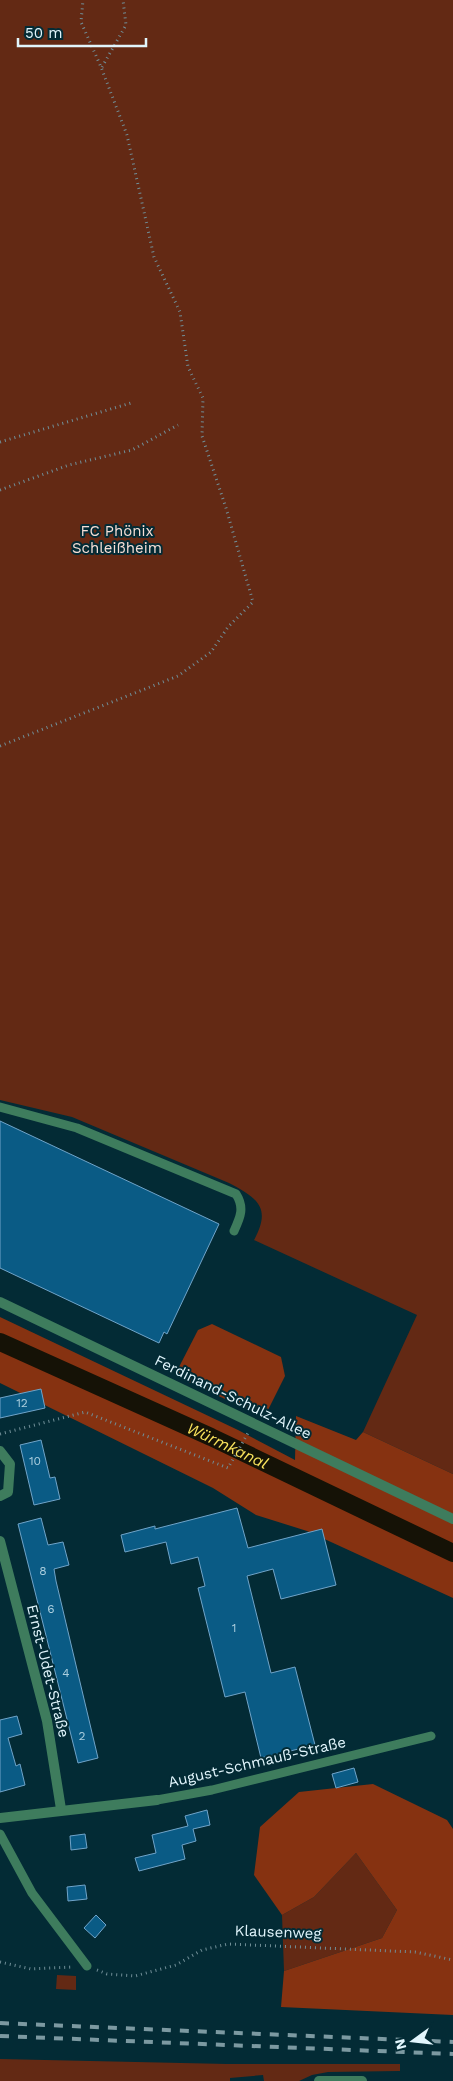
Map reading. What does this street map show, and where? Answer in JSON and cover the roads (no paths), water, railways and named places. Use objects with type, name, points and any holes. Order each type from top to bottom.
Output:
[{"type":"street","name":"Ferdinand-Schulz-Allee","points":[[0,1302],[453,1519]]},
{"type":"street","points":[[0,1451],[10,1464],[8,1492],[0,1496]]},
{"type":"street","name":"Ernst-Udet-Straße","points":[[0,1541],[47,1721],[61,1809]]},
{"type":"street","name":"August-Schmauß-Straße","points":[[0,1818],[61,1809],[157,1800]]},
{"type":"street","points":[[319,2081],[362,2081]]},
{"type":"lane","points":[[0,1107],[77,1128],[236,1194],[241,1201],[242,1210],[234,1231]]},
{"type":"lane","name":"August-Schmauß-Straße","points":[[157,1800],[212,1790],[431,1736]]},
{"type":"lane","points":[[0,1834],[32,1893],[87,1966]]},
{"type":"waterway","name":"Würmkanal","points":[[0,1342],[211,1437],[453,1553]]},
{"type":"railway","points":[[0,2023],[453,2042]]},
{"type":"railway","points":[[0,2036],[453,2054]]},
{"type":"park label","name":"FC Phönix Schleißheim","points":[[117,540]]}]
